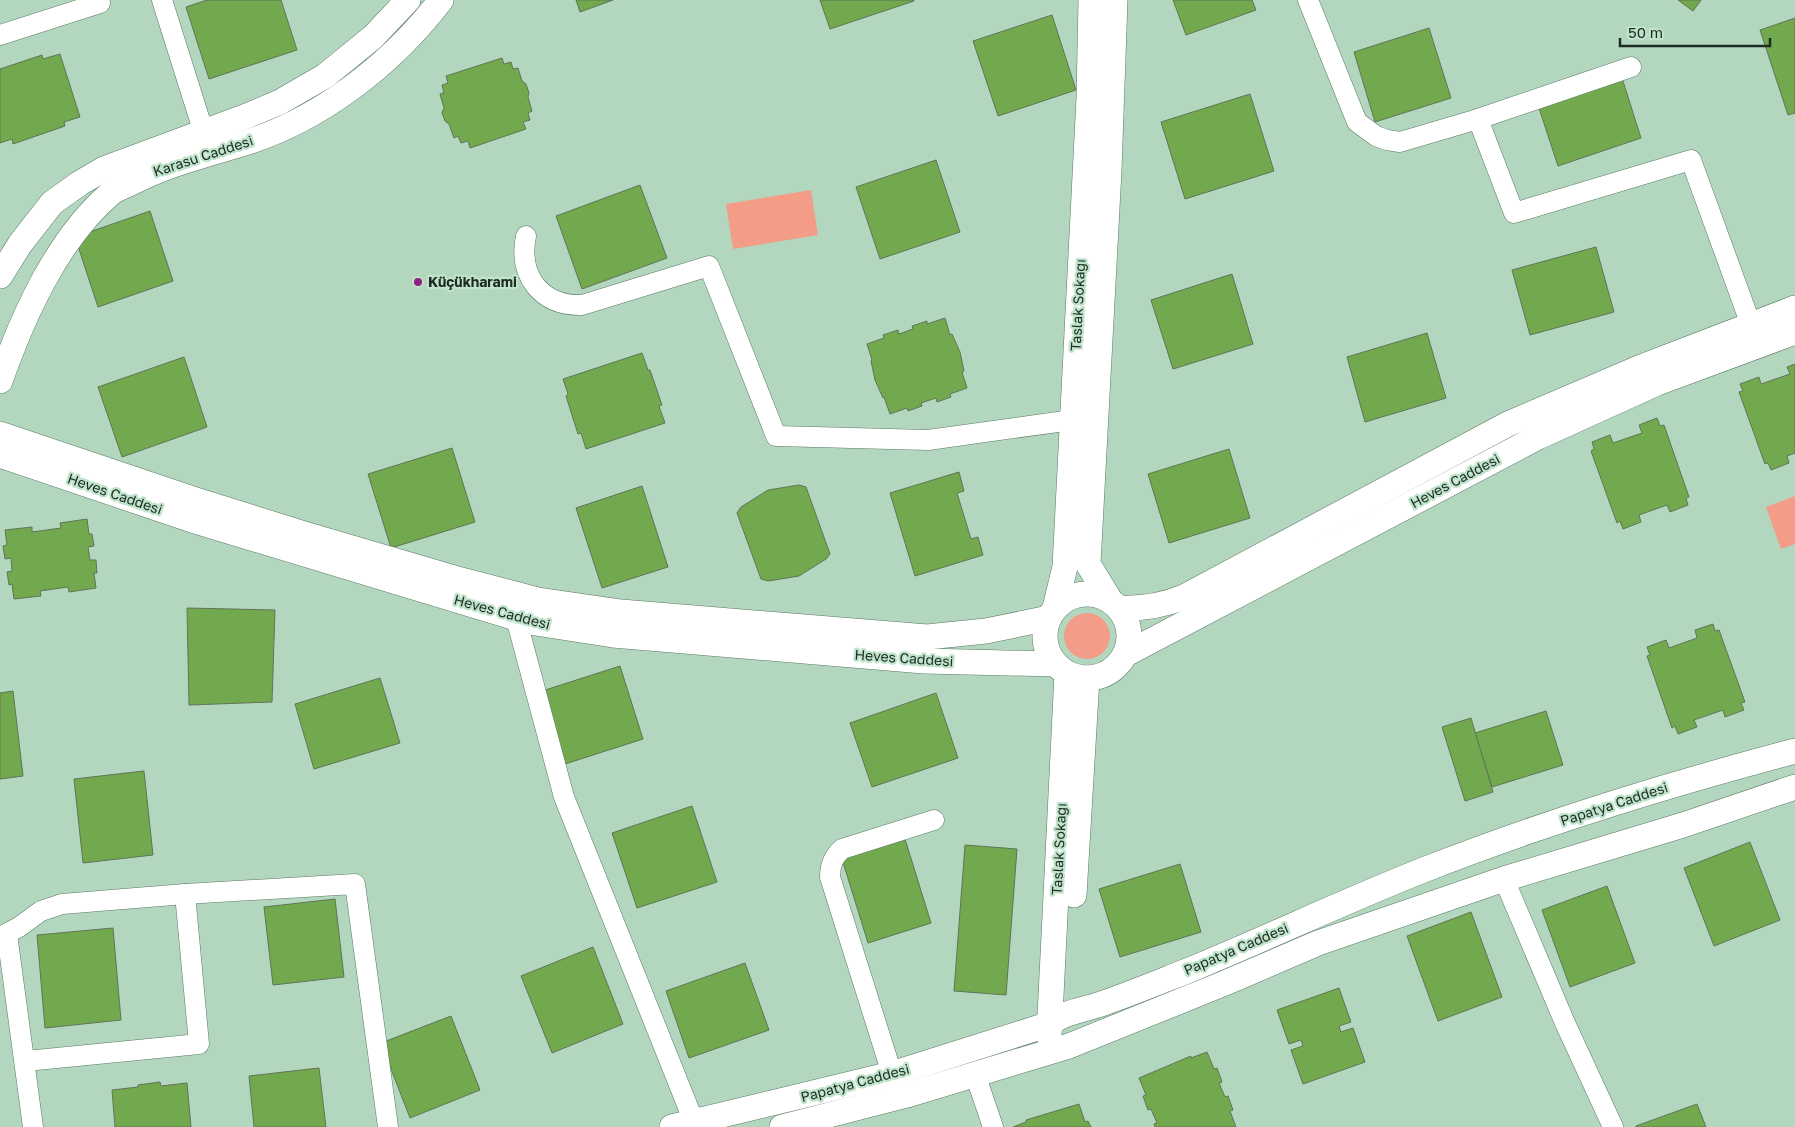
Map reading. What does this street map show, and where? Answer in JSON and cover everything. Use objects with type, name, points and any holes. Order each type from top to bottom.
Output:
[{"type":"street","points":[[162,0],[206,142]]},
{"type":"street","name":"Karasu Caddesi","points":[[0,381],[13,345],[57,258],[92,212],[112,192],[152,173],[246,116],[280,102],[325,76],[373,36],[408,0]]},
{"type":"street","name":"Karasu Caddesi","points":[[0,276],[20,244],[52,204],[80,182],[104,169],[206,142],[237,146],[281,130],[338,98],[389,56],[412,34],[441,0]]},
{"type":"street","name":"Taslak Sokağı","points":[[1052,613],[1065,566],[1089,98],[1091,0]]},
{"type":"street","name":"Taslak Sokağı","points":[[1114,0],[1109,171],[1088,564],[1115,604]]},
{"type":"street","points":[[1308,0],[1357,122],[1366,130],[1387,140],[1400,142],[1478,119],[1631,67]]},
{"type":"street","points":[[0,35],[100,3]]},
{"type":"street","points":[[1478,119],[1514,213],[1691,160],[1751,325]]},
{"type":"street","points":[[526,236],[524,257],[529,276],[534,284],[548,298],[570,306],[582,306],[709,266],[776,436],[928,440],[1072,420]]},
{"type":"street","name":"Heves Caddesi","points":[[1115,604],[1137,609],[1155,607],[1184,597],[1508,424],[1648,365],[1795,308]]},
{"type":"street","name":"Heves Caddesi","points":[[1126,654],[1538,437],[1657,383],[1795,332]]},
{"type":"street","name":"Heves Caddesi","points":[[0,434],[304,534],[538,600],[621,612],[927,637],[986,631],[1052,613]]},
{"type":"street","name":"Heves Caddesi","points":[[0,455],[192,520],[529,622],[613,635],[1070,672]]},
{"type":"street","points":[[509,593],[564,797],[683,1124]]},
{"type":"street","points":[[1075,595],[1100,595],[1115,604],[1126,618],[1129,642],[1126,654],[1110,672],[1099,677],[1070,672],[1048,654],[1045,630],[1052,613],[1064,600],[1075,595]]},
{"type":"street","name":"Taslak Sokağı","points":[[1058,1020],[1070,672]]},
{"type":"street","name":"Papatya Caddesi","points":[[683,1124],[892,1074],[1058,1020],[1167,979],[1235,951],[1339,904],[1428,868],[1627,799],[1795,751]]},
{"type":"street","name":"Papatya Caddesi","points":[[782,1127],[838,1120],[1066,1046],[1225,983],[1318,943],[1504,879],[1683,825],[1795,788]]},
{"type":"street","points":[[892,1074],[830,877],[830,868],[833,860],[842,849],[934,820]]},
{"type":"street","points":[[1504,879],[1565,1023],[1613,1127]]},
{"type":"street","points":[[33,1127],[26,1061],[4,936],[41,911],[62,904],[185,894],[355,884],[388,1127]]},
{"type":"street","points":[[26,1061],[199,1044],[185,894]]},
{"type":"street","points":[[1058,1020],[1075,1021],[1079,1030],[1077,1039],[1066,1046]]},
{"type":"street","points":[[975,1074],[993,1127]]},
{"type":"shaded area","points":[[811,190],[818,235],[733,249],[726,204]]},
{"type":"shaded area","points":[[1795,496],[1795,544],[1781,549],[1766,507]]},
{"type":"shaded area","points":[[1083,613],[1091,613],[1100,617],[1106,623],[1110,636],[1106,649],[1100,655],[1091,659],[1083,659],[1074,655],[1068,649],[1064,640],[1064,632],[1068,623],[1074,617]]},
{"type":"building","points":[[207,0],[281,0],[297,50],[209,79],[186,7]]},
{"type":"building","points":[[576,0],[613,0],[580,12]]},
{"type":"building","points":[[820,0],[914,0],[914,1],[830,29]]},
{"type":"building","points":[[1173,0],[1252,0],[1256,10],[1186,35]]},
{"type":"building","points":[[1678,0],[1701,0],[1693,11]]},
{"type":"building","points":[[1052,15],[1076,90],[998,116],[973,41]]},
{"type":"building","points":[[1795,18],[1795,113],[1788,115],[1760,30]]},
{"type":"building","points":[[1429,28],[1451,98],[1375,122],[1354,52]]},
{"type":"building","points":[[60,54],[80,117],[64,122],[65,126],[13,144],[12,139],[0,143],[0,69],[42,55],[43,59]]},
{"type":"building","points":[[502,58],[504,64],[511,62],[513,69],[518,68],[522,81],[526,84],[532,111],[528,113],[530,120],[523,122],[526,129],[470,148],[468,141],[461,143],[458,136],[454,138],[449,124],[445,121],[440,94],[444,93],[442,85],[448,83],[446,76]]},
{"type":"building","points":[[1622,78],[1641,138],[1558,166],[1538,105]]},
{"type":"building","points":[[1250,94],[1274,171],[1185,199],[1161,122]]},
{"type":"building","points":[[936,160],[960,232],[880,259],[856,187]]},
{"type":"building","points":[[640,185],[667,258],[582,289],[556,216]]},
{"type":"building","points":[[150,211],[173,281],[98,307],[75,237]]},
{"type":"building","points":[[1596,247],[1614,312],[1530,335],[1512,270]]},
{"type":"building","points":[[1232,274],[1253,344],[1173,369],[1151,300]]},
{"type":"building","points":[[945,318],[950,335],[952,334],[960,352],[964,371],[962,372],[967,388],[950,394],[951,397],[937,402],[936,398],[921,403],[922,406],[908,411],[907,408],[890,414],[875,380],[867,344],[884,338],[883,335],[898,330],[899,334],[913,329],[912,326],[927,321],[927,324]]},
{"type":"building","points":[[1427,333],[1446,398],[1365,422],[1347,357]]},
{"type":"building","points":[[642,353],[662,405],[659,406],[665,423],[586,449],[581,433],[578,434],[566,396],[568,394],[563,379]]},
{"type":"building","points":[[184,357],[207,427],[122,457],[98,387]]},
{"type":"building","points":[[1795,364],[1795,453],[1787,456],[1789,463],[1771,470],[1768,463],[1765,464],[1739,392],[1743,391],[1740,384],[1759,377],[1761,384],[1790,374],[1787,367]]},
{"type":"building","points":[[1657,418],[1660,426],[1664,425],[1689,497],[1686,498],[1688,505],[1670,512],[1667,505],[1639,515],[1641,522],[1623,529],[1620,521],[1617,523],[1591,451],[1594,449],[1592,442],[1610,435],[1613,443],[1642,433],[1639,425]]},
{"type":"building","points":[[452,448],[475,522],[391,548],[368,474]]},
{"type":"building","points":[[1229,449],[1250,518],[1169,543],[1148,474]]},
{"type":"building","points":[[959,472],[964,491],[957,493],[971,539],[978,537],[983,555],[915,576],[890,493]]},
{"type":"building","points":[[799,485],[806,487],[830,554],[826,559],[799,576],[768,581],[761,579],[737,513],[741,507],[768,490]]},
{"type":"building","points":[[642,486],[668,567],[602,588],[576,508]]},
{"type":"building","points":[[87,519],[89,534],[92,534],[94,546],[88,547],[90,560],[96,560],[97,573],[94,573],[96,588],[69,592],[68,587],[40,591],[41,596],[14,599],[12,584],[9,585],[7,572],[12,571],[11,558],[5,559],[3,546],[7,545],[5,530],[32,527],[32,532],[61,528],[60,523]]},
{"type":"building","points":[[187,608],[275,610],[272,702],[189,705]]},
{"type":"building","points":[[1713,624],[1715,631],[1719,630],[1745,702],[1741,703],[1744,710],[1725,717],[1723,710],[1694,720],[1697,727],[1678,734],[1675,726],[1672,728],[1647,656],[1650,655],[1647,647],[1666,640],[1669,648],[1697,638],[1695,630]]},
{"type":"building","points":[[620,666],[643,739],[565,764],[542,691]]},
{"type":"building","points":[[380,678],[400,743],[314,769],[295,704]]},
{"type":"building","points":[[13,691],[23,776],[0,779],[0,693]]},
{"type":"building","points":[[936,693],[958,758],[872,787],[850,723]]},
{"type":"building","points":[[1546,711],[1563,765],[1492,787],[1475,733]]},
{"type":"building","points":[[1471,718],[1493,792],[1465,801],[1442,727]]},
{"type":"building","points":[[144,771],[153,855],[83,863],[74,779]]},
{"type":"building","points":[[692,806],[717,882],[637,908],[612,833]]},
{"type":"building","points":[[905,839],[931,923],[868,943],[842,859]]},
{"type":"building","points":[[1750,842],[1780,920],[1714,946],[1684,868]]},
{"type":"building","points":[[965,845],[1017,849],[1006,995],[954,991]]},
{"type":"building","points":[[1180,864],[1201,932],[1120,957],[1099,889]]},
{"type":"building","points":[[1607,886],[1635,963],[1570,987],[1542,910]]},
{"type":"building","points":[[335,899],[344,977],[273,985],[264,907]]},
{"type":"building","points":[[1471,912],[1502,997],[1438,1021],[1407,936]]},
{"type":"building","points":[[113,928],[121,1020],[45,1028],[37,935]]},
{"type":"building","points":[[593,947],[623,1024],[552,1053],[521,976]]},
{"type":"building","points":[[745,963],[769,1030],[689,1058],[666,991]]},
{"type":"building","points":[[1339,988],[1351,1022],[1339,1026],[1341,1032],[1353,1028],[1365,1062],[1303,1084],[1291,1050],[1303,1046],[1301,1040],[1289,1044],[1277,1010]]},
{"type":"building","points":[[451,1016],[480,1090],[410,1118],[381,1043]]},
{"type":"building","points":[[1207,1052],[1214,1069],[1217,1068],[1222,1082],[1219,1083],[1225,1097],[1228,1096],[1233,1110],[1230,1111],[1236,1127],[1155,1127],[1154,1124],[1157,1123],[1151,1109],[1148,1110],[1143,1096],[1146,1095],[1139,1078],[1191,1056],[1191,1058]]},
{"type":"building","points":[[319,1068],[326,1127],[254,1127],[249,1076]]},
{"type":"building","points":[[160,1082],[161,1086],[187,1083],[191,1127],[115,1127],[112,1090]]},
{"type":"building","points":[[1079,1104],[1085,1122],[1088,1121],[1091,1127],[1013,1127],[1026,1122],[1026,1120]]},
{"type":"building","points":[[1697,1104],[1706,1127],[1636,1127],[1636,1126]]},
{"type":"place","name":"Küçükharami","points":[[418,282]]}]
